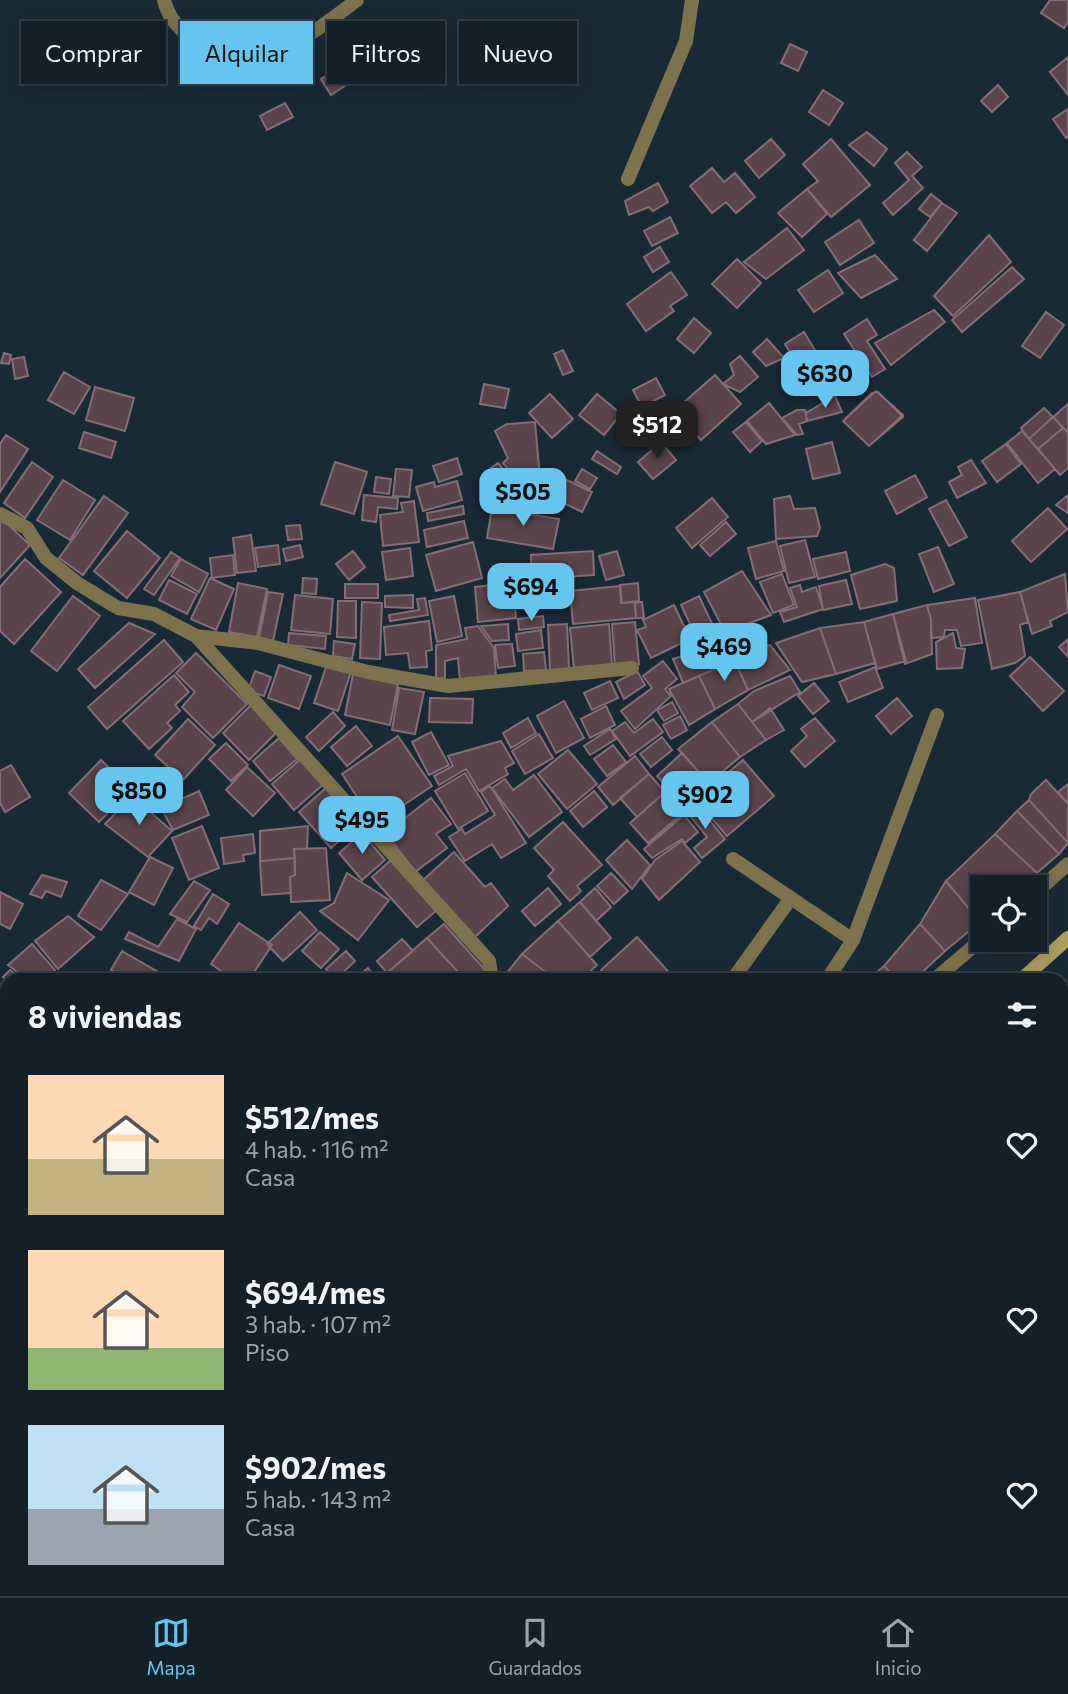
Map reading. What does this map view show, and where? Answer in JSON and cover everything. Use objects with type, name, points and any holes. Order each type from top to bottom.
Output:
[{"type":"main road","points":[[1029,973],[1068,938]]},
{"type":"street","points":[[164,0],[168,16],[200,48],[223,60],[260,58],[321,28],[357,0]]},
{"type":"street","points":[[628,179],[686,41],[692,0]]},
{"type":"street","points":[[0,514],[27,528],[46,558],[97,596],[118,608],[154,614],[196,636],[489,961],[491,973]]},
{"type":"street","points":[[196,636],[258,643],[368,672],[448,686],[632,668]]},
{"type":"street","points":[[832,973],[853,940],[937,715]]},
{"type":"street","points":[[733,859],[853,940]]},
{"type":"street","points":[[1047,883],[1068,864]]},
{"type":"street","points":[[737,973],[791,898]]},
{"type":"street","points":[[942,973],[970,949]]},
{"type":"building","points":[[1050,0],[1068,0],[1068,22],[1064,28],[1041,13]]},
{"type":"building","points":[[790,44],[807,52],[798,71],[781,63]]},
{"type":"building","points":[[1068,57],[1068,95],[1050,72]]},
{"type":"building","points":[[327,75],[327,84],[348,84],[331,95],[321,79]]},
{"type":"building","points":[[998,85],[1008,97],[992,112],[981,101]]},
{"type":"building","points":[[823,90],[843,103],[829,125],[809,112]]},
{"type":"building","points":[[285,103],[293,117],[267,130],[260,116]]},
{"type":"building","points":[[1068,109],[1068,137],[1066,138],[1053,119]]},
{"type":"building","points":[[867,132],[887,149],[874,166],[849,145]]},
{"type":"building","points":[[771,139],[785,155],[759,178],[745,161]]},
{"type":"building","points":[[831,139],[870,185],[831,217],[807,189],[818,181],[803,164]]},
{"type":"building","points":[[907,152],[922,167],[912,176],[923,188],[893,215],[883,203],[909,180],[895,163]]},
{"type":"building","points":[[712,168],[724,182],[735,173],[755,197],[736,213],[726,202],[712,213],[690,186]]},
{"type":"building","points":[[658,183],[668,202],[653,211],[649,207],[629,215],[625,201]]},
{"type":"building","points":[[807,189],[827,214],[802,237],[778,213]]},
{"type":"building","points":[[931,194],[942,203],[930,217],[919,209]]},
{"type":"building","points":[[942,203],[957,213],[927,251],[914,240]]},
{"type":"building","points":[[670,217],[678,233],[652,246],[644,231]]},
{"type":"building","points":[[859,220],[874,243],[840,265],[825,242]]},
{"type":"building","points":[[787,228],[804,250],[766,279],[744,262]]},
{"type":"building","points":[[989,235],[1011,262],[953,316],[934,296]]},
{"type":"building","points":[[660,247],[669,262],[653,272],[644,257]]},
{"type":"building","points":[[875,255],[897,279],[861,298],[838,273]]},
{"type":"building","points":[[737,259],[761,283],[737,308],[712,284]]},
{"type":"building","points":[[1012,267],[1024,279],[962,332],[952,320]]},
{"type":"building","points":[[828,270],[843,293],[814,312],[798,290]]},
{"type":"building","points":[[671,272],[687,295],[670,306],[674,311],[646,331],[627,304]]},
{"type":"building","points":[[934,310],[945,322],[891,365],[875,343]]},
{"type":"building","points":[[1046,312],[1064,325],[1040,358],[1022,346]]},
{"type":"building","points":[[694,318],[711,333],[694,353],[677,339]]},
{"type":"building","points":[[867,319],[877,335],[867,341],[885,369],[872,377],[844,334]]},
{"type":"building","points":[[804,332],[822,362],[803,374],[785,344]]},
{"type":"building","points":[[767,339],[784,358],[766,366],[753,352]]},
{"type":"building","points":[[563,350],[573,371],[563,375],[554,354]]},
{"type":"building","points":[[4,353],[11,355],[9,364],[1,363]]},
{"type":"building","points":[[740,356],[758,377],[740,392],[723,384],[734,375],[730,364]]},
{"type":"building","points":[[24,357],[28,376],[15,379],[12,359]]},
{"type":"building","points":[[64,372],[90,387],[74,414],[48,400]]},
{"type":"building","points":[[715,375],[741,404],[701,440],[674,411]]},
{"type":"building","points":[[656,378],[665,395],[642,407],[633,390]]},
{"type":"building","points":[[484,384],[509,389],[505,408],[480,404]]},
{"type":"building","points":[[95,387],[134,398],[125,431],[86,420]]},
{"type":"building","points":[[876,391],[903,415],[869,446],[843,421]]},
{"type":"building","points":[[878,392],[903,417],[869,446],[843,421],[872,393]]},
{"type":"building","points":[[550,394],[573,419],[552,438],[529,413]]},
{"type":"building","points":[[597,394],[621,414],[604,435],[579,415]]},
{"type":"building","points":[[835,396],[842,412],[807,421],[806,413]]},
{"type":"building","points":[[769,403],[795,435],[766,444],[747,421]]},
{"type":"building","points":[[1068,404],[1068,433],[1053,417]]},
{"type":"building","points":[[647,408],[657,420],[644,431],[634,420]]},
{"type":"building","points":[[1044,408],[1053,417],[1029,439],[1021,428]]},
{"type":"building","points":[[797,410],[805,410],[807,421],[799,424],[803,434],[797,435],[782,418]]},
{"type":"building","points":[[1053,417],[1063,428],[1038,449],[1029,439]]},
{"type":"building","points":[[535,422],[540,479],[519,483],[503,463],[508,458],[495,431],[507,424]]},
{"type":"building","points":[[746,422],[762,441],[750,452],[733,432]]},
{"type":"building","points":[[1063,428],[1068,433],[1068,468],[1060,475],[1038,449]]},
{"type":"building","points":[[1022,431],[1055,469],[1038,483],[1007,443]]},
{"type":"building","points":[[84,432],[116,442],[111,458],[79,448]]},
{"type":"building","points":[[6,435],[28,449],[0,492],[0,444]]},
{"type":"building","points":[[661,442],[676,460],[653,479],[638,462]]},
{"type":"building","points":[[832,442],[840,473],[813,479],[806,449]]},
{"type":"building","points":[[1006,444],[1021,464],[997,482],[982,461]]},
{"type":"building","points":[[597,451],[621,467],[617,474],[592,459]]},
{"type":"building","points":[[457,458],[462,474],[439,482],[433,466]]},
{"type":"building","points":[[971,460],[986,483],[957,498],[949,482],[962,475],[958,467]]},
{"type":"building","points":[[32,462],[53,477],[25,518],[4,503]]},
{"type":"building","points":[[335,462],[367,472],[354,514],[321,504]]},
{"type":"building","points":[[498,463],[515,482],[509,488],[491,468]]},
{"type":"building","points":[[396,469],[412,470],[409,497],[393,496]]},
{"type":"building","points":[[582,469],[597,478],[590,489],[575,481]]},
{"type":"building","points":[[552,473],[592,492],[582,512],[543,493]]},
{"type":"building","points":[[915,475],[927,497],[897,514],[885,491]]},
{"type":"building","points":[[376,477],[391,479],[389,494],[374,492]]},
{"type":"building","points":[[63,480],[95,500],[70,540],[37,520]]},
{"type":"building","points":[[457,481],[462,500],[423,511],[416,487],[434,482],[435,487]]},
{"type":"building","points":[[364,495],[398,498],[397,509],[378,507],[376,522],[362,520]]},
{"type":"building","points":[[1068,495],[1068,513],[1056,505]]},
{"type":"building","points":[[104,496],[128,513],[83,575],[59,558]]},
{"type":"building","points":[[790,496],[794,509],[815,508],[820,528],[817,536],[776,539],[774,499]]},
{"type":"building","points":[[712,498],[728,517],[692,548],[676,528]]},
{"type":"building","points":[[946,500],[967,537],[949,546],[929,509]]},
{"type":"building","points":[[414,501],[419,542],[383,546],[380,515],[403,512],[401,503]]},
{"type":"building","points":[[463,506],[464,514],[428,521],[427,513]]},
{"type":"building","points":[[492,508],[559,519],[553,549],[487,538]]},
{"type":"building","points":[[1048,508],[1067,529],[1031,562],[1012,541]]},
{"type":"building","points":[[0,517],[30,545],[0,578]]},
{"type":"building","points":[[464,521],[468,538],[427,547],[424,530]]},
{"type":"building","points":[[726,522],[736,534],[710,556],[700,545]]},
{"type":"building","points":[[300,525],[302,539],[288,540],[286,526]]},
{"type":"building","points":[[127,531],[160,558],[127,598],[94,571]]},
{"type":"building","points":[[251,535],[256,571],[237,573],[233,538]]},
{"type":"building","points":[[805,540],[815,577],[789,583],[780,546]]},
{"type":"building","points":[[776,541],[784,571],[756,579],[748,548]]},
{"type":"building","points":[[473,542],[482,578],[436,591],[426,555]]},
{"type":"building","points":[[278,545],[280,564],[258,567],[255,548]]},
{"type":"building","points":[[300,545],[303,557],[286,561],[283,549]]},
{"type":"building","points":[[938,547],[954,584],[934,592],[919,554]]},
{"type":"building","points":[[410,548],[413,576],[386,580],[382,552]]},
{"type":"building","points":[[353,551],[365,567],[349,580],[336,564]]},
{"type":"building","points":[[593,551],[594,575],[532,579],[531,555]]},
{"type":"building","points":[[617,551],[624,575],[606,580],[599,556]]},
{"type":"building","points":[[171,552],[180,558],[154,595],[144,589]]},
{"type":"building","points":[[846,552],[850,571],[818,579],[813,559]]},
{"type":"building","points":[[233,555],[235,575],[212,578],[210,558]]},
{"type":"building","points":[[25,559],[61,592],[14,644],[0,631],[0,587]]},
{"type":"building","points":[[181,559],[208,574],[199,592],[171,576]]},
{"type":"building","points":[[885,564],[894,568],[897,601],[860,609],[851,575]]},
{"type":"building","points":[[742,571],[771,615],[725,632],[704,592]]},
{"type":"building","points":[[782,574],[794,605],[773,613],[760,582]]},
{"type":"building","points":[[1065,574],[1068,612],[1050,621],[1052,626],[1032,634],[1020,592]]},
{"type":"building","points":[[210,578],[234,589],[216,630],[191,619]]},
{"type":"building","points":[[303,578],[317,579],[316,594],[302,593]]},
{"type":"building","points":[[169,580],[197,594],[187,614],[159,600]]},
{"type":"building","points":[[846,580],[852,604],[823,610],[819,586]]},
{"type":"building","points":[[238,583],[267,589],[257,637],[229,632]]},
{"type":"building","points":[[513,583],[516,618],[478,622],[475,587]]},
{"type":"building","points":[[638,583],[639,601],[622,603],[620,585]]},
{"type":"building","points":[[345,584],[378,584],[378,598],[345,598]]},
{"type":"building","points":[[800,585],[802,592],[816,587],[823,609],[784,622],[780,612],[797,607],[790,588]]},
{"type":"building","points":[[620,586],[621,603],[635,602],[636,618],[573,624],[570,591]]},
{"type":"building","points":[[268,592],[283,594],[273,641],[259,638]]},
{"type":"building","points":[[1020,592],[1028,622],[1020,625],[1025,656],[1015,663],[992,669],[978,600]]},
{"type":"building","points":[[295,595],[333,599],[330,634],[291,630]]},
{"type":"building","points":[[413,595],[413,608],[385,607],[385,596]]},
{"type":"building","points":[[73,596],[100,616],[57,671],[31,651]]},
{"type":"building","points":[[454,596],[462,636],[437,642],[429,601]]},
{"type":"building","points":[[699,596],[715,630],[697,639],[681,605]]},
{"type":"building","points":[[425,598],[428,615],[390,621],[389,615],[419,610],[417,599]]},
{"type":"building","points":[[975,598],[982,643],[961,646],[957,630],[945,630],[944,637],[931,638],[931,619],[927,605]]},
{"type":"building","points":[[338,601],[356,601],[356,638],[337,637]]},
{"type":"building","points":[[362,602],[382,603],[380,659],[360,658]]},
{"type":"building","points":[[642,602],[644,618],[636,618],[635,603]]},
{"type":"building","points":[[674,605],[690,639],[651,658],[637,630],[646,627],[643,620]]},
{"type":"building","points":[[927,605],[931,619],[932,654],[905,664],[893,614]]},
{"type":"building","points":[[893,614],[906,661],[877,669],[864,622]]},
{"type":"building","points":[[543,616],[544,627],[519,630],[518,619]]},
{"type":"building","points":[[429,621],[432,650],[426,651],[427,667],[410,668],[408,653],[386,655],[384,627]]},
{"type":"building","points":[[635,622],[639,664],[615,666],[612,624]]},
{"type":"building","points":[[864,622],[875,663],[836,674],[820,628]]},
{"type":"building","points":[[129,623],[155,634],[95,688],[78,669]]},
{"type":"building","points":[[508,624],[509,640],[492,641],[481,626]]},
{"type":"building","points":[[567,624],[569,669],[550,670],[548,625]]},
{"type":"building","points":[[609,624],[612,665],[574,669],[570,628]]},
{"type":"building","points":[[478,626],[494,648],[496,678],[460,682],[458,658],[445,661],[445,678],[436,679],[436,645],[467,639],[465,628]]},
{"type":"building","points":[[820,628],[836,674],[802,682],[776,643]]},
{"type":"building","points":[[541,630],[543,648],[518,651],[516,634]]},
{"type":"building","points":[[289,633],[326,636],[325,649],[288,645]]},
{"type":"building","points":[[953,633],[956,648],[965,649],[962,668],[937,669],[936,642]]},
{"type":"building","points":[[1068,639],[1068,657],[1059,647]]},
{"type":"building","points":[[164,640],[183,662],[107,729],[88,707]]},
{"type":"building","points":[[334,641],[355,644],[352,659],[333,656]]},
{"type":"building","points":[[727,643],[732,655],[721,660],[724,665],[683,683],[673,659]]},
{"type":"building","points":[[512,644],[515,666],[498,668],[495,645]]},
{"type":"building","points":[[770,645],[790,670],[748,690],[732,655]]},
{"type":"building","points":[[544,652],[546,670],[524,671],[523,654]]},
{"type":"building","points":[[196,653],[247,704],[213,738],[182,707],[195,692],[176,673]]},
{"type":"building","points":[[732,655],[748,690],[715,709],[699,676],[724,665],[721,660]]},
{"type":"building","points":[[1030,657],[1064,691],[1043,711],[1010,676]]},
{"type":"building","points":[[663,661],[677,679],[665,689],[671,696],[635,729],[621,711],[652,688],[643,676]]},
{"type":"building","points":[[327,664],[351,672],[338,711],[314,703]]},
{"type":"building","points":[[279,665],[311,676],[299,709],[268,698]]},
{"type":"building","points":[[875,667],[883,688],[848,702],[839,682]]},
{"type":"building","points":[[255,671],[271,677],[264,696],[248,691]]},
{"type":"building","points":[[637,671],[645,685],[624,699],[616,682]]},
{"type":"building","points":[[353,674],[398,684],[390,725],[345,715]]},
{"type":"building","points":[[174,675],[189,692],[175,705],[180,711],[167,723],[172,728],[149,749],[123,721]]},
{"type":"building","points":[[699,676],[715,709],[689,725],[669,689]]},
{"type":"building","points":[[790,676],[800,692],[752,722],[738,704],[754,691]]},
{"type":"building","points":[[610,681],[618,698],[592,710],[584,693]]},
{"type":"building","points":[[814,683],[829,701],[813,714],[798,696]]},
{"type":"building","points":[[399,688],[424,692],[415,734],[392,730]]},
{"type":"building","points":[[430,698],[473,699],[472,723],[429,722]]},
{"type":"building","points":[[897,698],[912,716],[891,734],[876,716]]},
{"type":"building","points":[[564,701],[584,738],[556,753],[537,716]]},
{"type":"building","points":[[672,702],[678,713],[664,721],[657,710]]},
{"type":"building","points":[[738,704],[766,740],[740,757],[712,722]]},
{"type":"building","points":[[251,705],[277,732],[249,760],[223,733]]},
{"type":"building","points":[[606,706],[615,725],[590,738],[581,719]]},
{"type":"building","points":[[770,708],[784,730],[766,740],[752,722]]},
{"type":"building","points":[[333,712],[345,726],[319,751],[306,737]]},
{"type":"building","points":[[680,716],[687,730],[671,739],[663,725]]},
{"type":"building","points":[[528,718],[536,733],[511,748],[503,733]]},
{"type":"building","points":[[815,718],[835,741],[805,767],[791,751],[807,736],[801,729]]},
{"type":"building","points":[[188,719],[215,745],[183,780],[155,755]]},
{"type":"building","points":[[653,719],[663,732],[630,756],[612,731],[625,722],[634,733]]},
{"type":"building","points":[[712,722],[740,757],[709,783],[678,749]]},
{"type":"building","points":[[356,726],[372,746],[347,766],[331,747]]},
{"type":"building","points":[[610,729],[616,739],[590,755],[584,746]]},
{"type":"building","points":[[431,732],[449,765],[429,775],[412,742]]},
{"type":"building","points":[[539,734],[553,758],[525,774],[512,751]]},
{"type":"building","points":[[398,736],[432,786],[375,824],[342,774]]},
{"type":"building","points":[[662,737],[672,750],[651,767],[640,754]]},
{"type":"building","points":[[279,738],[297,759],[270,781],[253,761]]},
{"type":"building","points":[[501,741],[514,763],[505,768],[508,774],[479,791],[466,769],[439,785],[434,776],[453,766],[448,756]]},
{"type":"building","points":[[226,743],[248,765],[231,781],[209,759]]},
{"type":"building","points":[[613,745],[626,762],[607,776],[594,759]]},
{"type":"building","points":[[568,750],[597,784],[567,809],[538,774]]},
{"type":"building","points":[[682,753],[709,783],[684,806],[657,776]]},
{"type":"building","points":[[635,756],[649,774],[613,805],[598,787]]},
{"type":"building","points":[[303,757],[326,782],[294,810],[272,784]]},
{"type":"building","points":[[101,760],[131,789],[99,822],[69,793]]},
{"type":"building","points":[[743,760],[774,796],[727,836],[696,800]]},
{"type":"building","points":[[11,765],[30,797],[5,812],[0,803],[0,771]]},
{"type":"building","points":[[247,767],[275,793],[253,816],[226,790]]},
{"type":"building","points":[[465,773],[488,811],[458,829],[435,791]]},
{"type":"building","points":[[649,774],[665,792],[637,817],[620,798]]},
{"type":"building","points":[[534,775],[562,812],[529,837],[492,788],[505,779],[513,790]]},
{"type":"building","points":[[1046,780],[1068,804],[1068,843],[1029,800],[1031,794]]},
{"type":"building","points":[[1068,784],[1068,804],[1058,792]]},
{"type":"building","points":[[328,786],[361,822],[331,848],[299,812]]},
{"type":"building","points":[[490,786],[526,843],[501,858],[492,844],[465,861],[449,837],[462,829],[465,834],[495,815],[481,792]]},
{"type":"building","points":[[199,791],[209,815],[173,830],[161,808]]},
{"type":"building","points":[[594,791],[607,807],[583,827],[570,811]]},
{"type":"building","points":[[665,792],[683,813],[648,843],[630,823]]},
{"type":"building","points":[[132,796],[172,831],[148,857],[105,824]]},
{"type":"building","points":[[431,798],[451,824],[436,834],[447,848],[415,872],[386,833]]},
{"type":"building","points":[[693,800],[725,839],[702,858],[694,848],[707,837],[691,817],[694,815],[686,805]]},
{"type":"building","points":[[1029,800],[1068,843],[1059,854],[1017,811]]},
{"type":"building","points":[[1017,811],[1059,854],[1037,873],[995,834]]},
{"type":"building","points":[[684,815],[698,832],[685,843],[682,839],[652,858],[644,849]]},
{"type":"building","points":[[563,822],[602,865],[577,886],[581,891],[570,901],[548,876],[554,870],[534,848]]},
{"type":"building","points":[[202,826],[219,868],[189,880],[172,838]]},
{"type":"building","points":[[308,826],[307,849],[294,849],[295,858],[260,861],[260,831]]},
{"type":"building","points":[[362,833],[385,860],[362,880],[339,853]]},
{"type":"building","points":[[253,834],[255,853],[243,855],[244,861],[224,864],[221,838]]},
{"type":"building","points":[[995,834],[1037,873],[970,875],[970,910],[946,881]]},
{"type":"building","points":[[627,840],[650,865],[632,889],[606,860]]},
{"type":"building","points":[[682,841],[700,862],[659,900],[642,879],[655,860]]},
{"type":"building","points":[[326,848],[330,900],[291,902],[290,877],[295,875],[294,849]]},
{"type":"building","points":[[454,852],[485,887],[491,883],[508,906],[474,938],[422,881]]},
{"type":"building","points":[[150,857],[173,868],[154,905],[129,892]]},
{"type":"building","points":[[295,858],[295,875],[290,877],[291,893],[262,895],[260,861]]},
{"type":"building","points":[[391,860],[436,911],[417,927],[372,877]]},
{"type":"building","points":[[347,873],[389,900],[358,940],[320,911],[334,903]]},
{"type":"building","points":[[611,873],[628,891],[614,904],[597,886]]},
{"type":"building","points":[[42,875],[67,882],[61,897],[46,891],[42,898],[30,894]]},
{"type":"building","points":[[101,880],[128,894],[101,930],[78,916]]},
{"type":"building","points":[[194,881],[210,890],[187,922],[170,914]]},
{"type":"building","points":[[946,881],[970,910],[970,930],[945,951],[920,924]]},
{"type":"building","points":[[548,888],[561,904],[535,926],[522,911]]},
{"type":"building","points":[[595,888],[611,907],[596,921],[580,902]]},
{"type":"building","points":[[0,892],[23,904],[10,929],[0,924]]},
{"type":"building","points":[[213,894],[229,904],[217,924],[209,918],[201,930],[194,926]]},
{"type":"building","points":[[580,902],[611,938],[590,957],[558,921]]},
{"type":"building","points":[[300,912],[317,930],[283,961],[267,944]]},
{"type":"building","points":[[68,916],[94,937],[58,969],[35,941]]},
{"type":"building","points":[[177,919],[196,929],[179,961],[125,939],[129,932],[158,947]]},
{"type":"building","points":[[558,921],[597,965],[588,973],[547,973],[522,954]]},
{"type":"building","points":[[239,923],[272,945],[254,973],[224,973],[211,964]]},
{"type":"building","points":[[444,924],[486,971],[455,973],[457,971],[427,938]]},
{"type":"building","points":[[920,924],[945,951],[921,973],[890,973],[884,966]]},
{"type":"building","points":[[320,932],[339,949],[321,968],[302,951]]},
{"type":"building","points":[[637,937],[670,973],[604,973],[601,970]]},
{"type":"building","points":[[427,938],[457,971],[455,973],[387,973]]},
{"type":"building","points":[[402,939],[413,951],[387,973],[377,961]]},
{"type":"building","points":[[32,944],[55,970],[52,973],[19,973],[8,965]]},
{"type":"building","points":[[122,951],[158,972],[116,973],[111,970]]},
{"type":"building","points":[[346,951],[355,961],[342,973],[329,973],[326,969]]},
{"type":"building","points":[[522,954],[547,973],[507,973]]},
{"type":"building","points":[[884,966],[890,973],[876,973]]}]
